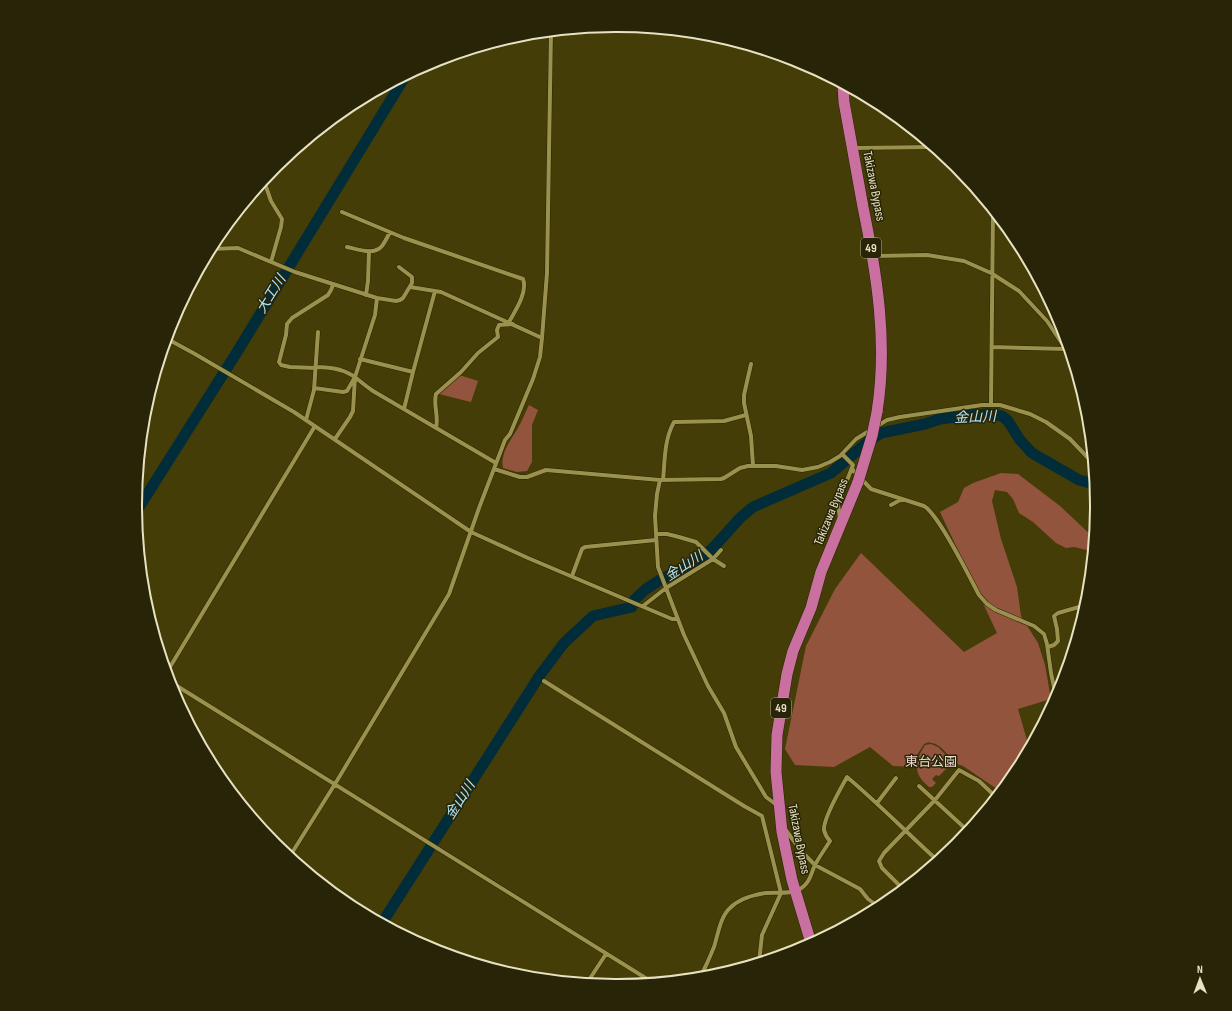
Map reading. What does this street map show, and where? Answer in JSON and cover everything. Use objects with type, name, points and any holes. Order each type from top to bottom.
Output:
[{"type":"highway","name":"Takizawa Bypass","points":[[809,937],[788,861],[780,823],[776,772],[776,747],[779,718],[787,674],[793,652],[811,608],[822,572],[858,482],[872,436],[881,383],[882,346],[879,303],[873,256],[852,148],[843,90]]},
{"type":"street","points":[[293,851],[450,594],[470,532],[505,440],[510,434],[533,379],[540,357],[547,273],[551,37]]},
{"type":"street","points":[[852,148],[925,147]]},
{"type":"street","points":[[266,187],[271,201],[282,219],[282,227],[271,262]]},
{"type":"street","points":[[342,212],[390,232],[523,279],[523,292],[511,323]]},
{"type":"street","points":[[991,404],[993,218]]},
{"type":"street","points":[[347,247],[369,251],[377,250],[381,247],[390,232]]},
{"type":"street","points":[[218,249],[238,248],[294,272],[333,285],[378,298],[400,300],[410,287],[412,277],[399,267]]},
{"type":"street","points":[[366,295],[369,251]]},
{"type":"street","points":[[873,256],[927,255],[964,261],[993,274],[1019,291],[1047,320],[1057,334]]},
{"type":"street","points":[[333,285],[332,290],[328,295],[292,318],[287,324],[280,362],[281,365],[290,367],[329,367],[355,377],[373,391],[496,464]]},
{"type":"street","points":[[410,287],[435,291],[448,295],[542,338]]},
{"type":"street","points":[[404,409],[435,291]]},
{"type":"street","points":[[335,439],[353,411],[355,377],[375,314],[378,298]]},
{"type":"street","points":[[436,428],[436,394],[461,372],[478,353],[498,337],[497,330],[499,325],[511,323]]},
{"type":"street","points":[[306,420],[314,388],[318,332]]},
{"type":"street","points":[[172,342],[306,420],[470,532],[643,606],[678,619]]},
{"type":"street","points":[[992,347],[1062,349]]},
{"type":"street","points":[[360,359],[413,372]]},
{"type":"street","points":[[751,364],[744,395],[746,415],[751,436],[753,466]]},
{"type":"street","points":[[314,388],[343,392],[347,391],[355,377]]},
{"type":"street","points":[[494,469],[520,477],[533,475],[546,470],[662,480],[721,479],[740,468],[753,466],[776,466],[802,470],[810,469],[830,462],[842,454],[856,439],[887,420],[991,404],[1030,414],[1046,422],[1070,439],[1086,456]]},
{"type":"street","points":[[746,415],[724,421],[674,422],[667,441],[662,480],[656,503],[658,567],[678,619],[708,686],[724,713],[736,747],[766,797],[778,806]]},
{"type":"street","points":[[171,666],[315,426]]},
{"type":"street","points":[[842,454],[854,465],[838,504],[840,519],[842,522]]},
{"type":"street","points":[[852,469],[871,489],[928,509],[941,528],[979,595],[987,604],[1006,616],[1038,628],[1046,638],[1054,685]]},
{"type":"street","points":[[891,505],[902,499]]},
{"type":"street","points":[[656,534],[679,536],[696,542],[713,559],[724,566]]},
{"type":"street","points":[[572,576],[582,549],[585,547],[656,540]]},
{"type":"street","points":[[643,606],[666,588],[713,559],[721,550]]},
{"type":"street","points":[[1048,647],[1054,645],[1058,640],[1054,616],[1058,613],[1078,607]]},
{"type":"street","points":[[544,681],[762,816],[781,893],[762,935],[760,957]]},
{"type":"street","points":[[179,686],[646,978]]},
{"type":"street","points":[[899,885],[882,868],[879,861],[884,853],[935,800],[959,770],[979,781],[993,793]]},
{"type":"street","points":[[703,971],[713,949],[725,913],[730,907],[752,896],[767,893],[796,891],[804,887],[810,880],[815,865],[830,841],[824,831],[825,825],[846,777],[877,802],[905,832],[933,856]]},
{"type":"street","points":[[877,802],[896,778]]},
{"type":"street","points":[[919,786],[964,826]]},
{"type":"street","points":[[780,823],[802,852],[815,865],[860,890],[873,903]]},
{"type":"street","points":[[590,978],[606,954]]},
{"type":"green space","points":[[459,375],[478,381],[471,402],[439,394]]},
{"type":"green space","points":[[529,405],[538,410],[532,425],[532,462],[527,471],[517,472],[503,468],[503,457],[509,442]]},
{"type":"green space","points":[[1001,473],[1018,474],[1060,506],[1088,533],[1087,550],[1074,547],[1066,548],[1056,543],[1033,522],[1019,513],[1013,499],[1007,492],[995,490],[992,501],[1001,539],[1017,587],[1021,616],[1038,643],[1045,665],[1050,694],[1047,700],[1018,709],[1027,740],[1010,769],[996,788],[963,766],[954,763],[941,747],[929,743],[924,744],[917,755],[915,767],[893,766],[870,747],[834,767],[795,765],[785,749],[806,646],[835,589],[861,553],[964,652],[997,633],[940,512],[958,502],[964,488],[973,483]]},
{"type":"green space","name":"東台公園","points":[[931,744],[938,747],[952,761],[950,763],[945,763],[947,768],[939,776],[936,775],[932,779],[936,783],[932,787],[929,787],[920,777],[917,762],[925,745]]},
{"type":"waterway","name":"大工川","points":[[142,502],[237,352],[400,84]]},
{"type":"waterway","name":"金山川","points":[[385,919],[540,675],[564,643],[593,616],[632,607],[635,599],[646,589],[697,561],[713,548],[740,518],[753,507],[831,473],[870,440],[881,433],[925,424],[940,419],[971,415],[989,414],[1002,416],[1008,421],[1020,440],[1032,453],[1079,480],[1088,483]]}]
